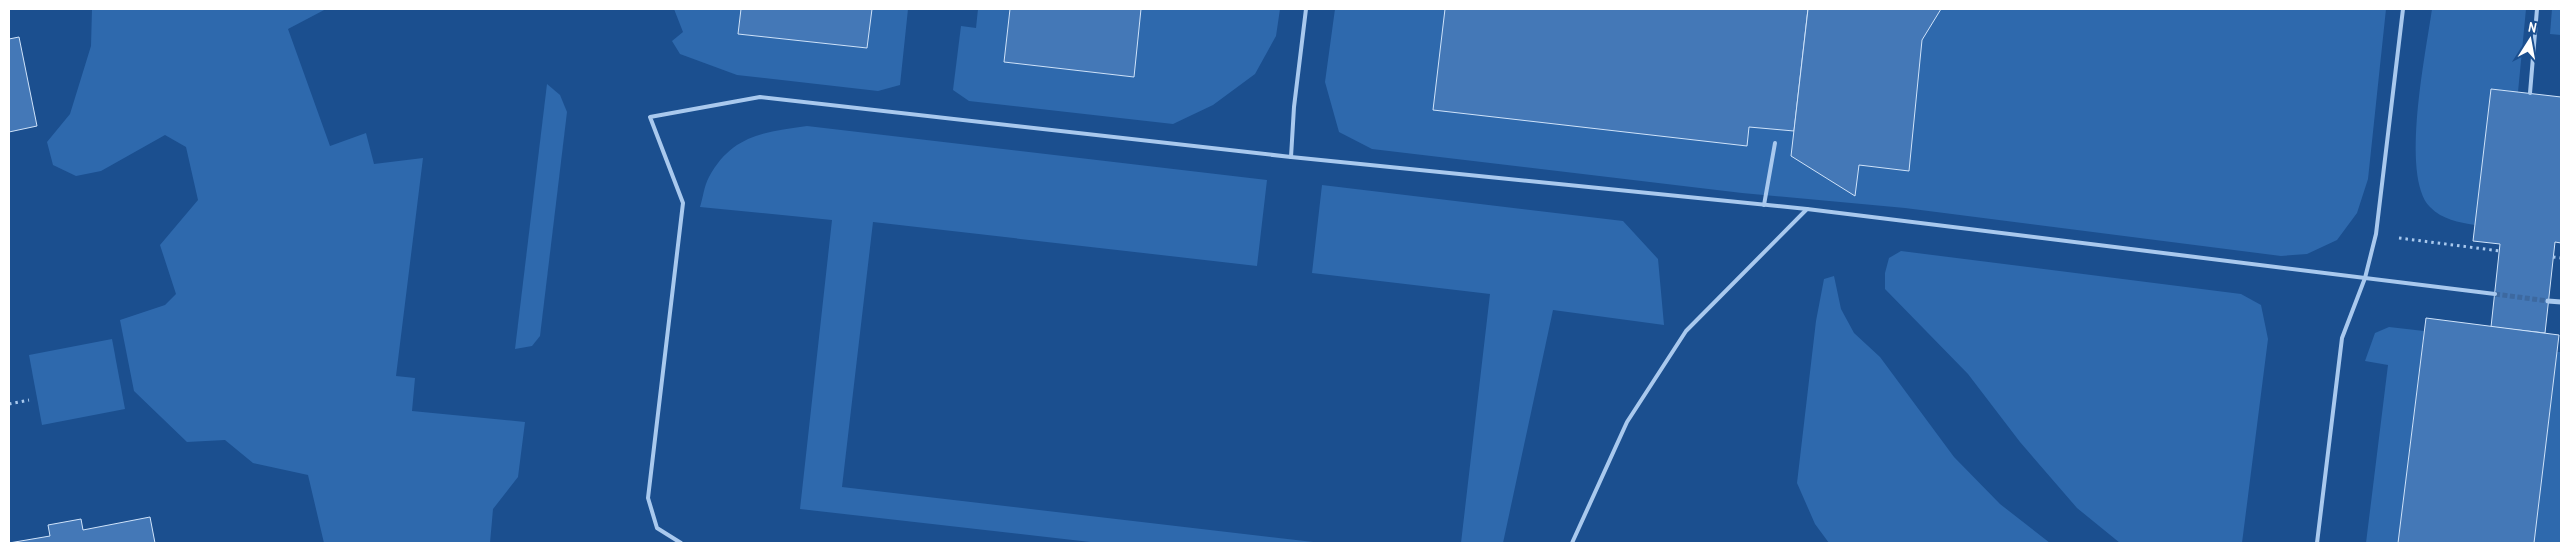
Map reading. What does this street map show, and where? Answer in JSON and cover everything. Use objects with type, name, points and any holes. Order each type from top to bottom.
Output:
[{"type":"street","points":[[2548,301],[2561,302]]},
{"type":"lane","points":[[1291,157],[1294,107],[1306,9]]},
{"type":"lane","points":[[2317,543],[2342,338],[2365,278],[2376,234],[2403,9]]},
{"type":"lane","points":[[2530,93],[2538,9]]},
{"type":"lane","points":[[681,543],[657,528],[648,498],[683,203],[650,117],[760,97],[1291,157],[1807,209],[2495,294]]},
{"type":"lane","points":[[1764,205],[1776,143]]},
{"type":"lane","points":[[1572,543],[1627,422],[1686,331],[1807,209]]},
{"type":"path","points":[[2376,234],[2500,251]]},
{"type":"path","points":[[2553,257],[2561,258]]},
{"type":"path","points":[[9,404],[29,400]]},
{"type":"shaded area","points":[[92,9],[326,9],[288,29],[330,146],[366,133],[374,164],[423,158],[396,376],[415,378],[412,411],[525,422],[518,477],[493,509],[490,543],[324,543],[308,475],[253,463],[225,440],[187,442],[134,391],[120,320],[165,305],[176,294],[160,245],[198,200],[186,147],[165,135],[101,171],[76,176],[53,165],[47,142],[70,114],[91,46]]},
{"type":"shaded area","points":[[674,9],[741,9],[738,34],[867,48],[872,9],[908,9],[900,85],[878,91],[737,75],[680,54],[672,41],[683,32]]},
{"type":"shaded area","points":[[978,9],[1010,9],[1004,62],[1133,77],[1141,9],[1280,9],[1276,36],[1255,74],[1213,105],[1173,124],[969,101],[953,90],[961,26],[976,28]]},
{"type":"shaded area","points":[[1335,9],[2386,9],[2368,179],[2357,213],[2337,240],[2307,254],[2281,256],[1905,208],[1742,193],[1372,149],[1339,132],[1325,82]]},
{"type":"shaded area","points":[[2432,9],[2526,9],[2518,92],[2491,89],[2475,225],[2445,218],[2440,215],[2430,207],[2421,191],[2417,169],[2416,142],[2421,82]]},
{"type":"shaded area","points":[[2552,9],[2561,9],[2561,35],[2550,34]]},
{"type":"shaded area","points":[[547,84],[560,95],[567,112],[540,336],[532,346],[515,349]]},
{"type":"shaded area","points":[[807,126],[1267,180],[1257,266],[873,222],[842,487],[1322,543],[1099,543],[800,509],[832,220],[700,207],[709,177],[728,152],[739,144],[763,134]]},
{"type":"shaded area","points":[[1322,185],[1623,221],[1658,259],[1664,325],[1553,310],[1503,543],[1461,543],[1490,294],[1312,273]]},
{"type":"shaded area","points":[[1901,251],[2241,294],[2261,305],[2268,339],[2242,543],[2120,543],[2077,508],[2020,442],[1968,374],[1885,289],[1885,273],[1889,258]]},
{"type":"shaded area","points":[[1834,276],[1841,309],[1854,333],[1880,357],[1954,457],[2000,504],[2050,543],[1829,543],[1815,524],[1797,483],[1816,321],[1824,279]]},
{"type":"shaded area","points":[[2389,327],[2424,331],[2398,543],[2366,543],[2388,365],[2365,361],[2375,333]]},
{"type":"shaded area","points":[[112,339],[125,409],[42,425],[29,355]]},
{"type":"shaded area","points":[[2557,352],[2561,352],[2561,543],[2534,543]]},
{"type":"building","points":[[741,9],[872,9],[867,48],[738,34]]},
{"type":"building","points":[[1010,9],[1141,9],[1134,77],[1004,62]]},
{"type":"building","points":[[1445,9],[1808,9],[1794,131],[1749,127],[1747,146],[1433,110]]},
{"type":"building","points":[[1808,9],[1941,9],[1922,40],[1909,171],[1859,165],[1855,196],[1791,156]]},
{"type":"building","points":[[19,37],[37,126],[9,132],[9,39]]},
{"type":"building","points":[[2491,89],[2561,97],[2561,243],[2555,242],[2545,333],[2491,327],[2500,244],[2473,241]]},
{"type":"building","points":[[2426,318],[2559,335],[2534,543],[2398,543]]},
{"type":"building","points":[[150,517],[155,543],[9,543],[50,536],[48,525],[81,519],[83,530]]},
{"type":"tunnel","points":[[2495,294],[2548,301]]}]
